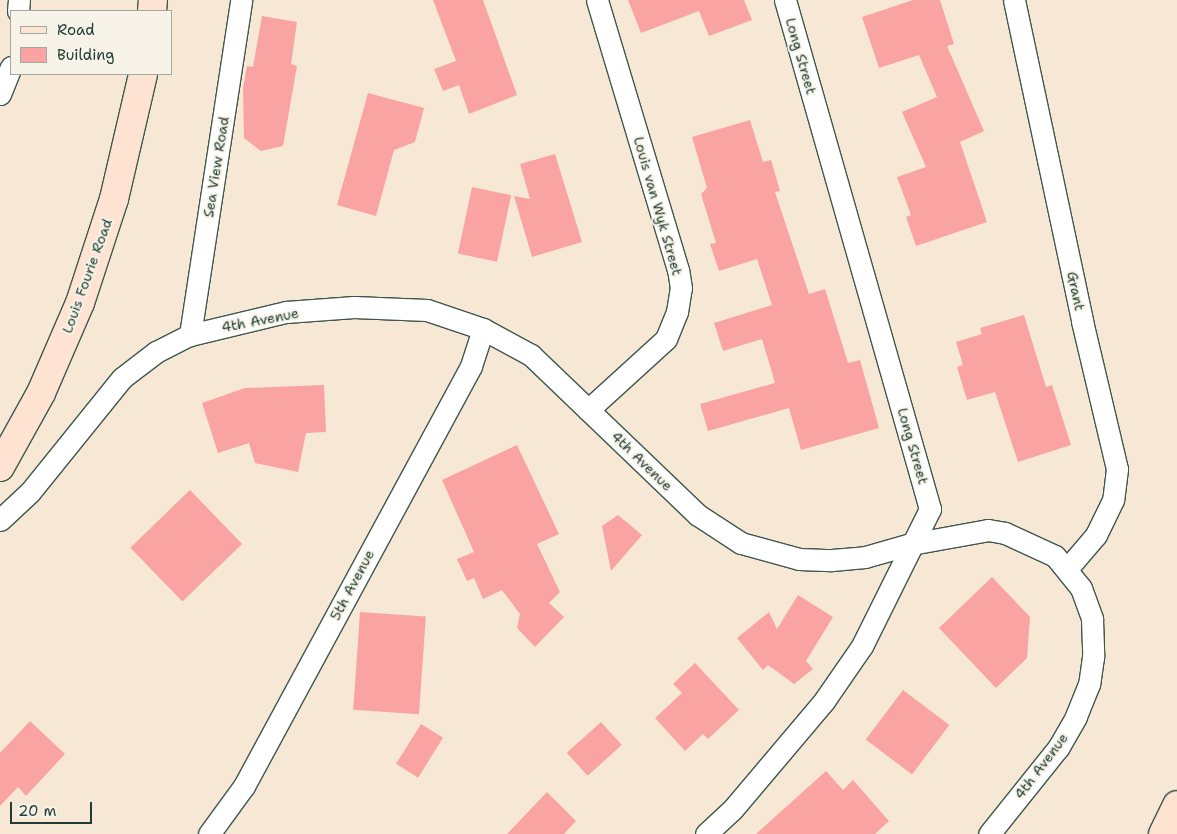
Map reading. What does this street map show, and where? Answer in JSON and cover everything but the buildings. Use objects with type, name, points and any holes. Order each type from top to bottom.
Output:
[{"type":"main road","name":"Louis Fourie Road","points":[[0,467],[41,393],[80,303],[114,199],[143,75]]},
{"type":"main road","points":[[1163,834],[1177,806]]},
{"type":"street","name":"Sea View Road","points":[[190,335],[241,0]]},
{"type":"street","name":"Louis van Wyk Street","points":[[588,410],[666,339],[677,312],[681,288],[678,270],[597,0]]},
{"type":"street","name":"Long Street","points":[[706,834],[732,810],[824,701],[862,646],[930,509],[785,0]]},
{"type":"street","name":"Grant","points":[[1014,0],[1082,321],[1117,469],[1114,500],[1096,535],[1067,569]]},
{"type":"street","points":[[0,94],[10,69]]},
{"type":"street","name":"4th Avenue","points":[[0,520],[30,492],[122,378],[156,352],[190,335],[286,312],[354,307],[427,310],[483,329],[531,355],[698,515],[741,543],[799,559],[832,560],[865,557],[911,544],[970,531],[1005,533],[1055,556],[1080,588],[1092,619],[1093,657],[1089,684],[1076,717],[1058,748],[989,834]]},
{"type":"street","name":"5th Avenue","points":[[209,834],[244,786],[471,366],[483,329]]}]
